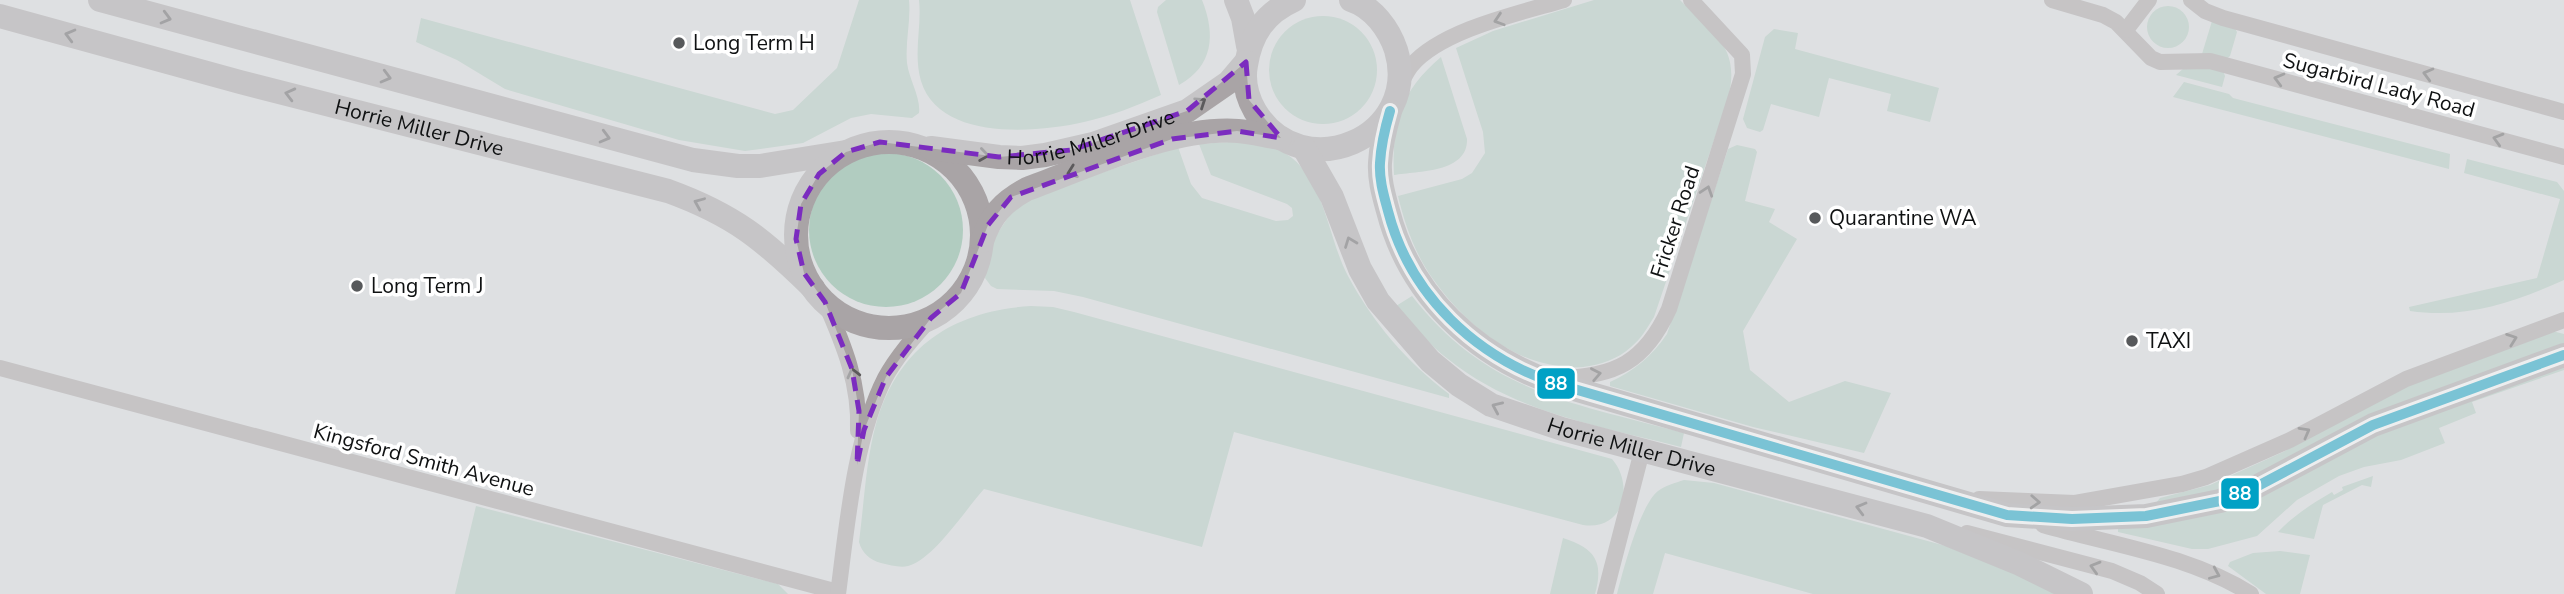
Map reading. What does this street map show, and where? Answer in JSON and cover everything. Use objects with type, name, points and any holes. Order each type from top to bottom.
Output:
[{"type":"main road","name":"Horrie Miller Drive","points":[[100,0],[693,160],[760,166],[846,152]]},
{"type":"main road","points":[[1236,0],[1243,18],[1247,54],[1244,74],[1249,100],[1262,122],[1281,138],[1304,148],[1329,150],[1353,144],[1374,130],[1390,111]]},
{"type":"main road","name":"Horrie Miller Drive","points":[[916,146],[1010,158],[1045,155],[1071,150],[1187,111],[1228,82],[1247,54],[1260,24],[1279,6],[1294,0]]},
{"type":"main road","points":[[1351,0],[1377,16],[1392,38],[1399,62],[1398,87]]},
{"type":"main road","name":"Horrie Miller Drive","points":[[0,16],[240,82],[668,191],[735,221],[780,255],[819,295]]},
{"type":"main road","name":"Horrie Miller Drive","points":[[1398,87],[1390,111],[1380,166],[1382,191],[1392,227],[1404,256],[1430,296],[1469,337],[1528,374],[2007,515],[2072,519],[2146,516],[2220,501],[2254,488],[2373,425],[2564,355]]},
{"type":"main road","name":"Horrie Miller Drive","points":[[981,244],[999,207],[1011,197],[1144,146],[1196,134],[1237,131],[1281,138]]},
{"type":"main road","points":[[880,142],[916,146],[935,154],[953,167],[976,202],[981,223],[981,244],[971,278],[949,306],[931,318],[887,328],[844,316],[819,295],[799,256],[796,239],[799,213],[808,188],[819,174],[846,152],[862,145],[880,142]]},
{"type":"main road","name":"Horrie Miller Drive","points":[[1304,148],[1332,197],[1360,268],[1378,301],[1430,361],[1459,385],[1492,405],[1551,426],[1927,526],[2020,564],[2081,594]]},
{"type":"street","points":[[1398,87],[1412,65],[1434,47],[1461,33],[1564,0]]},
{"type":"street","name":"Fricker Road","points":[[1528,374],[1567,378],[1598,376],[1615,369],[1640,353],[1652,341],[1669,309],[1743,74],[1742,55],[1691,0]]},
{"type":"street","points":[[2052,0],[2103,15],[2126,30],[2149,0]]},
{"type":"street","name":"Sugarbird Lady Road","points":[[2193,1],[2205,11],[2223,18],[2564,112]]},
{"type":"street","name":"Sugarbird Lady Road","points":[[2126,30],[2139,47],[2160,62],[2210,61],[2564,157]]},
{"type":"street","points":[[819,295],[847,351],[856,387],[859,411],[858,465]]},
{"type":"street","points":[[838,593],[864,430],[886,377],[907,345],[931,318]]},
{"type":"street","points":[[1942,497],[2075,503],[2182,484],[2206,477],[2290,440],[2406,379],[2562,320]]},
{"type":"street","name":"Kingsford Smith Avenue","points":[[0,368],[838,593]]},
{"type":"street","points":[[1605,594],[1642,451]]},
{"type":"street","points":[[2007,515],[2176,561],[2227,579],[2251,594]]},
{"type":"street","points":[[1927,526],[1991,538],[2112,571],[2157,594]]},
{"type":"highlighted area","points":[[1246,62],[1249,100],[1281,138],[1237,131],[1172,139],[1011,197],[988,225],[961,293],[931,318],[886,377],[864,430],[857,465],[859,411],[852,369],[825,302],[804,273],[796,239],[801,204],[819,174],[846,152],[880,142],[999,157],[1071,150],[1187,111]]},
{"type":"green space","points":[[859,0],[909,0],[907,63],[919,113],[912,118],[871,114],[851,118],[803,143],[745,151],[679,140],[505,89],[457,60],[416,42],[421,18],[775,114],[793,110],[837,68]]},
{"type":"green space","points":[[919,0],[1130,0],[1161,95],[1114,114],[1064,126],[1016,130],[968,123],[947,114],[931,100],[921,81],[918,60]]},
{"type":"green space","points":[[1166,0],[1202,0],[1209,25],[1210,37],[1205,59],[1199,69],[1179,85],[1157,12],[1158,7]]},
{"type":"green space","points":[[1594,0],[1680,0],[1722,43],[1731,66],[1731,81],[1728,99],[1654,317],[1638,340],[1615,358],[1583,367],[1560,366],[1517,354],[1479,329],[1462,314],[1421,260],[1407,228],[1398,196],[1462,179],[1472,173],[1485,153],[1483,132],[1456,48],[1493,31]]},
{"type":"green space","points":[[2168,6],[2183,12],[2189,27],[2183,42],[2168,48],[2153,42],[2147,27],[2153,12]]},
{"type":"green space","points":[[1323,16],[1344,20],[1361,32],[1373,49],[1377,70],[1373,91],[1361,108],[1344,120],[1323,124],[1302,120],[1285,108],[1273,91],[1269,70],[1273,49],[1285,32],[1302,20]]},
{"type":"green space","points":[[2212,21],[2234,27],[2237,32],[2230,56],[2225,60],[2202,54]]},
{"type":"green space","points":[[1774,29],[1798,33],[1795,49],[1939,88],[1930,122],[1887,111],[1891,94],[1829,78],[1819,117],[1771,104],[1763,130],[1760,132],[1747,128],[1743,119],[1765,37]]},
{"type":"green space","points":[[1441,57],[1467,139],[1465,150],[1451,164],[1440,168],[1394,175],[1395,139],[1401,109],[1416,83]]},
{"type":"green space","points":[[2205,67],[2223,71],[2225,76],[2222,87],[2176,75],[2184,68]]},
{"type":"green space","points":[[2184,82],[2229,94],[2233,98],[2450,154],[2449,169],[2173,97]]},
{"type":"green space","points":[[1253,143],[1277,149],[1293,159],[1305,172],[1315,188],[1348,276],[1368,310],[1392,341],[1419,369],[1449,394],[1449,398],[1083,297],[1054,291],[997,289],[985,278],[987,259],[995,237],[1011,213],[1033,196],[1178,147],[1191,184],[1202,198],[1276,221],[1288,220],[1293,216],[1292,208],[1287,204],[1211,175],[1199,144]]},
{"type":"green space","points":[[1737,145],[1755,149],[1757,152],[1745,201],[1775,209],[1769,222],[1797,239],[1743,331],[1750,370],[1789,402],[1845,381],[1891,393],[1864,453],[1753,427],[1610,386],[1610,382],[1635,368],[1649,356],[1667,334],[1728,149]]},
{"type":"green space","points":[[886,153],[916,159],[941,175],[957,200],[963,230],[957,260],[941,285],[916,301],[886,307],[856,301],[831,285],[815,260],[809,230],[815,200],[831,175],[856,159]]},
{"type":"green space","points":[[2467,159],[2557,182],[2564,191],[2564,280],[2508,302],[2470,311],[2410,311],[2409,307],[2537,278],[2560,199],[2464,173]]},
{"type":"green space","points":[[1412,296],[1441,329],[1471,354],[1502,374],[1569,402],[1684,433],[1681,447],[1559,415],[1501,393],[1448,359],[1396,306]]},
{"type":"green space","points":[[1031,306],[1074,312],[1612,459],[1623,481],[1622,504],[1608,521],[1597,525],[1583,525],[1234,432],[1202,547],[984,489],[949,533],[918,562],[898,566],[870,558],[864,553],[859,542],[870,452],[876,424],[898,374],[914,354],[953,325],[1003,309]]},
{"type":"green space","points":[[2552,331],[2564,334],[2564,345],[2257,475],[2212,492],[2156,503],[2160,498],[2210,485],[2283,452],[2391,392]]},
{"type":"green space","points":[[2564,365],[2564,370],[2472,402],[2476,413],[2439,428],[2445,443],[2401,460],[2364,467],[2339,476],[2297,500],[2257,536],[2208,549],[2192,549],[2118,532],[2118,528],[2358,443]]},
{"type":"green space","points":[[2373,476],[2371,487],[2362,485],[2323,505],[2314,539],[2278,532],[2310,505],[2332,492],[2334,495],[2343,490],[2342,487]]},
{"type":"green space","points":[[1684,480],[1714,483],[1946,546],[2065,594],[1813,594],[1665,553],[1653,594],[1617,594],[1633,539],[1651,499],[1661,489]]},
{"type":"green space","points":[[476,506],[778,584],[788,594],[455,594]]},
{"type":"green space","points":[[1563,538],[1583,546],[1594,558],[1598,573],[1595,594],[1550,594]]},
{"type":"green space","points":[[2280,551],[2310,555],[2300,594],[2266,594],[2228,566],[2230,562],[2253,553]]},
{"type":"transit line","name":"88","points":[[1390,111],[1381,150],[1380,176],[1398,242],[1412,270],[1450,319],[1500,358],[1557,384],[2007,515],[2072,519],[2146,516],[2220,501],[2254,488],[2373,425],[2564,355]]},
{"type":"place","name":"Long Term H","points":[[679,43]]},
{"type":"place","name":"Quarantine WA","points":[[1815,218]]},
{"type":"place","name":"Long Term J","points":[[357,286]]},
{"type":"place","name":"TAXI","points":[[2132,341]]}]
